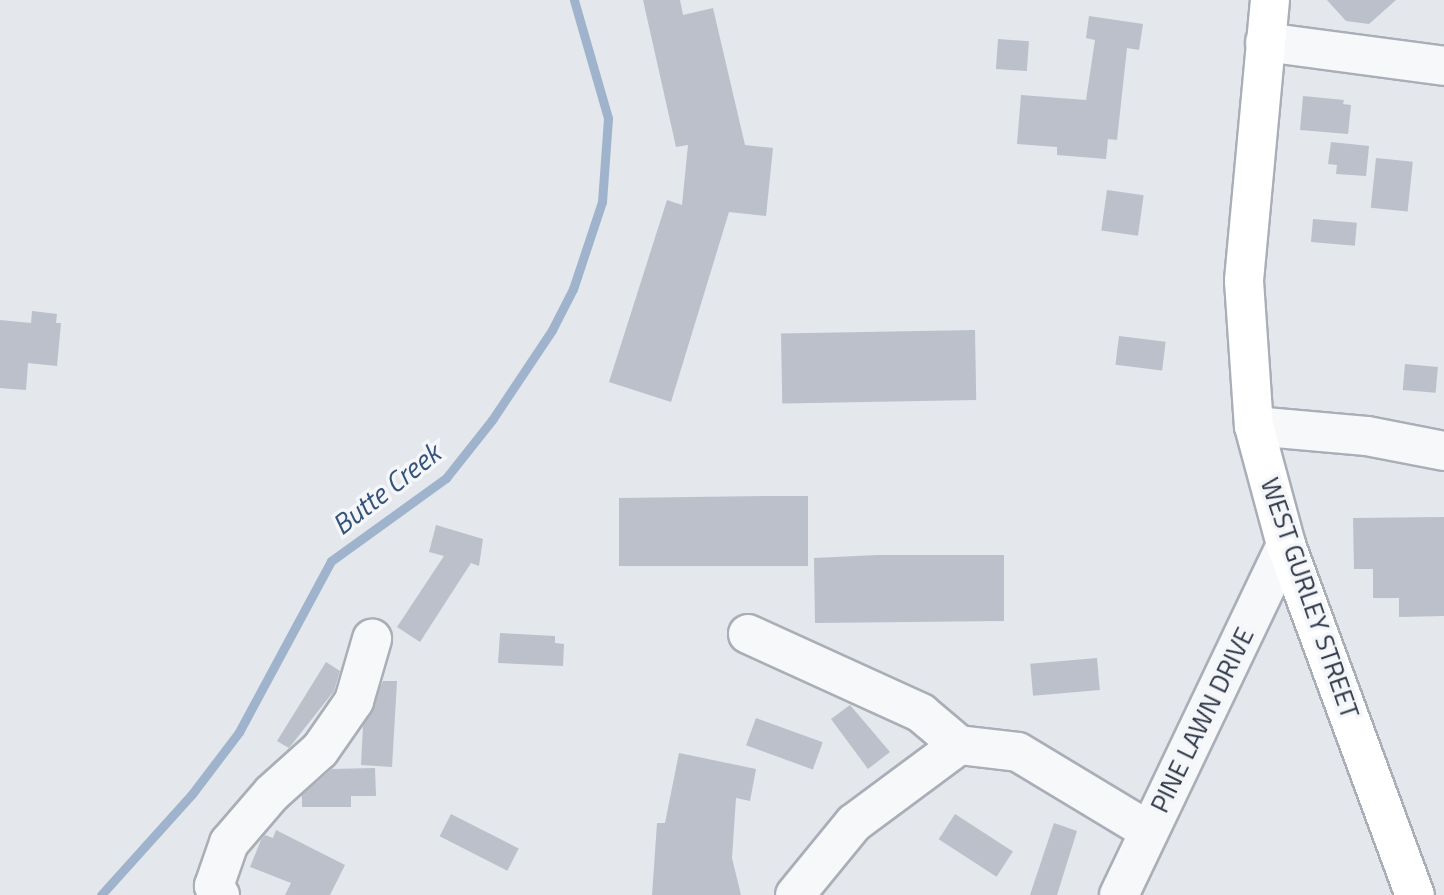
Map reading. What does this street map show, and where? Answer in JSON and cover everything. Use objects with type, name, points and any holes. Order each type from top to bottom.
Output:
[{"type":"main road","name":"WEST GURLEY STREET","points":[[1270,0],[1244,281],[1254,426],[1286,545],[1415,895]]},
{"type":"street","points":[[1265,42],[1444,66]]},
{"type":"street","points":[[1254,426],[1367,436],[1444,451]]},
{"type":"street","name":"PINE LAWN DRIVE","points":[[1119,895],[1286,545]]},
{"type":"street","points":[[748,634],[921,713],[959,745],[1018,752],[1149,831]]},
{"type":"street","points":[[220,895],[214,886],[229,843],[272,793],[320,750],[354,701],[372,639]]},
{"type":"street","points":[[795,895],[854,823],[959,745]]},
{"type":"building","points":[[643,0],[680,0],[683,15],[713,8],[745,145],[773,148],[766,216],[729,212],[671,402],[609,382],[667,200],[682,205],[688,145],[676,147]]},
{"type":"building","points":[[1327,0],[1396,0],[1369,24],[1346,21]]},
{"type":"building","points":[[1089,16],[1143,24],[1139,50],[1127,48],[1117,140],[1108,139],[1106,159],[1057,155],[1057,147],[1017,144],[1021,95],[1086,100],[1095,40],[1086,38]]},
{"type":"building","points":[[998,39],[1029,41],[1027,71],[996,69]]},
{"type":"building","points":[[1303,96],[1344,100],[1343,104],[1351,105],[1348,134],[1300,130]]},
{"type":"building","points":[[1331,142],[1369,146],[1366,176],[1336,174],[1337,165],[1328,164]]},
{"type":"building","points":[[1376,158],[1413,162],[1408,212],[1371,208]]},
{"type":"building","points":[[1107,190],[1144,195],[1138,236],[1101,231]]},
{"type":"building","points":[[1313,219],[1357,223],[1355,246],[1311,242]]},
{"type":"building","points":[[32,311],[57,314],[56,323],[61,323],[57,366],[28,363],[26,390],[0,388],[0,320],[31,323]]},
{"type":"building","points":[[975,330],[976,400],[782,403],[781,333]]},
{"type":"building","points":[[1119,336],[1166,342],[1162,371],[1115,365]]},
{"type":"building","points":[[1405,364],[1438,367],[1436,393],[1403,390]]},
{"type":"building","points":[[808,496],[808,566],[619,566],[619,498]]},
{"type":"building","points":[[1444,517],[1444,616],[1399,617],[1399,598],[1373,598],[1373,569],[1354,569],[1353,518]]},
{"type":"building","points":[[436,525],[483,539],[479,566],[471,563],[420,642],[397,627],[444,556],[429,552]]},
{"type":"building","points":[[1004,555],[1004,621],[815,623],[814,558]]},
{"type":"building","points":[[500,633],[555,636],[555,643],[564,644],[563,666],[498,663]]},
{"type":"building","points":[[1097,658],[1100,690],[1033,696],[1030,664]]},
{"type":"building","points":[[326,662],[340,671],[334,691],[289,748],[277,741]]},
{"type":"building","points":[[383,681],[397,681],[392,767],[361,765],[363,726]]},
{"type":"building","points":[[850,705],[890,752],[868,769],[831,719]]},
{"type":"building","points":[[756,718],[823,742],[813,770],[746,745]]},
{"type":"building","points":[[679,753],[756,769],[750,801],[736,798],[732,858],[741,895],[652,895],[657,823],[665,823]]},
{"type":"building","points":[[375,768],[376,796],[351,796],[351,807],[302,807],[302,795],[332,769]]},
{"type":"building","points":[[451,814],[519,849],[507,871],[440,836]]},
{"type":"building","points":[[955,814],[1013,852],[997,877],[939,839]]},
{"type":"building","points":[[1054,823],[1077,831],[1057,895],[1030,895]]},
{"type":"building","points":[[276,830],[345,865],[330,895],[285,895],[291,883],[250,867],[261,840],[265,835],[273,838]]},
{"type":"waterway","name":"Butte Creek","points":[[101,895],[192,794],[239,732],[331,561],[446,478],[492,420],[552,330],[573,289],[602,202],[608,118],[574,0]]}]
